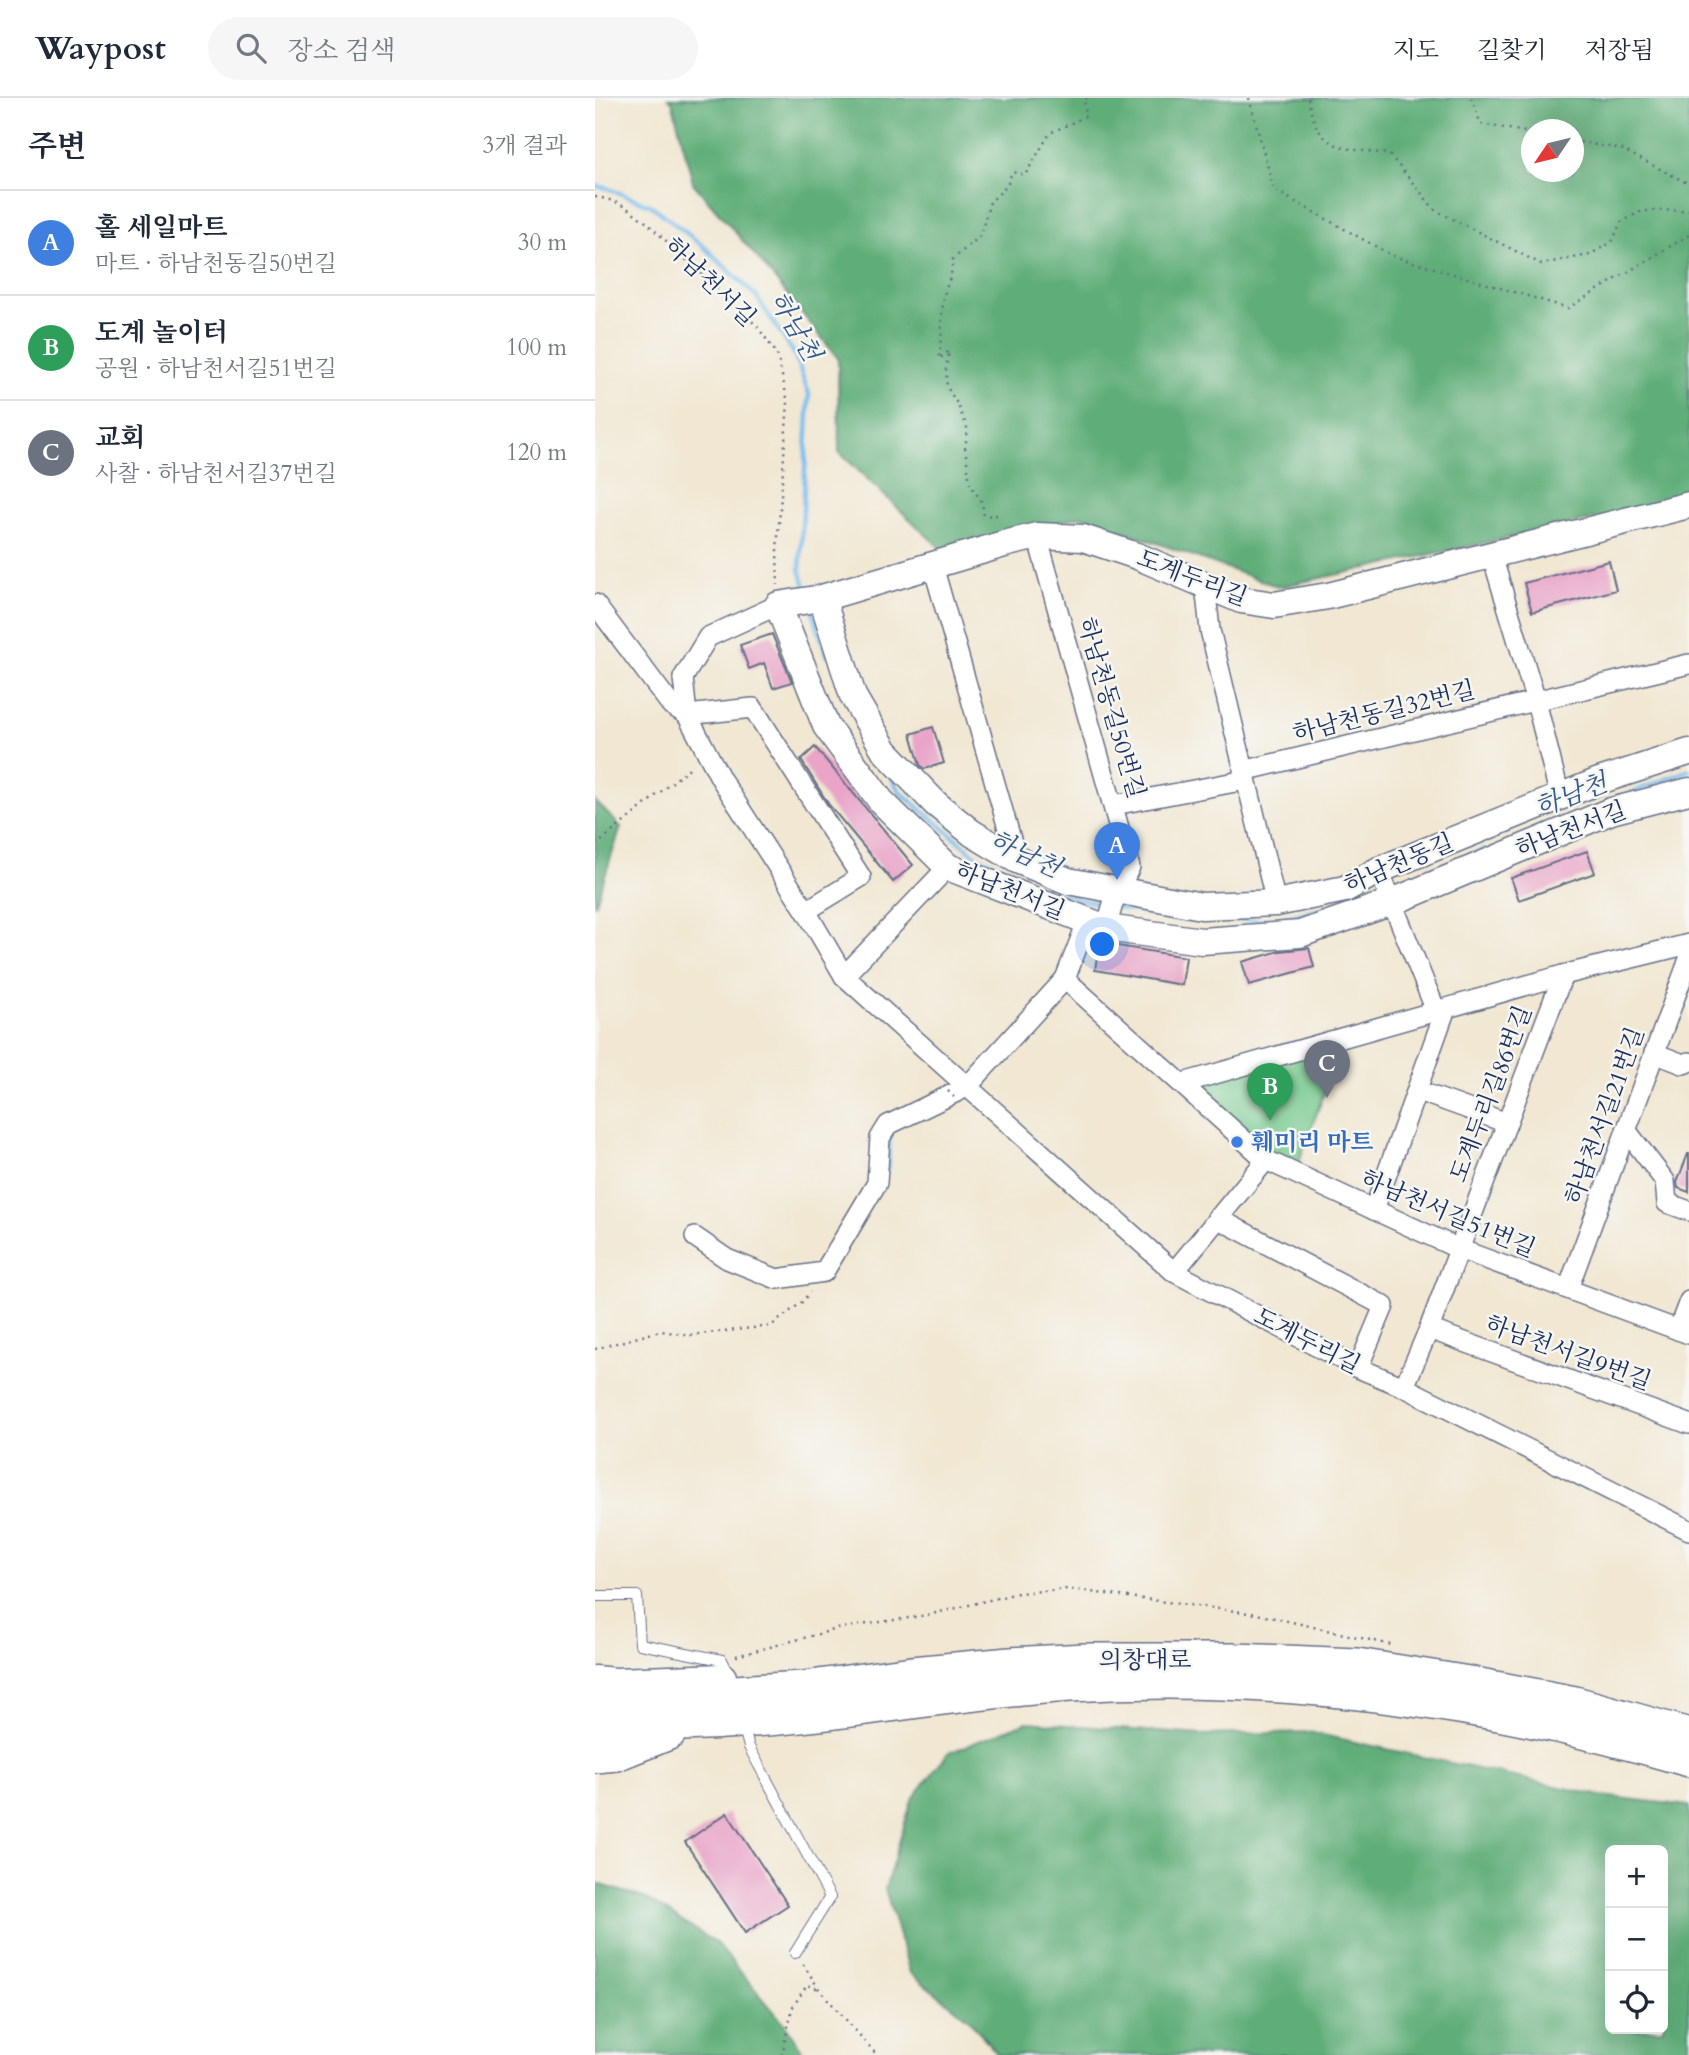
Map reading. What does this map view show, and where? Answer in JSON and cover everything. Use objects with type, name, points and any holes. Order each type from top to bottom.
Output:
[{"type":"highway","name":"의창대로","points":[[595,1700],[804,1688],[912,1673],[1085,1660],[1236,1660],[1357,1665],[1575,1703],[1689,1735]]},
{"type":"highway","name":"의창대로","points":[[595,1727],[742,1721],[1070,1685],[1166,1682],[1382,1696],[1459,1707],[1557,1726],[1689,1760]]},
{"type":"highway","points":[[595,1756],[616,1754],[695,1724]]},
{"type":"street","name":"도계두리길","points":[[1689,505],[1328,596],[1274,606],[1241,600],[1137,556],[1083,537],[1037,536],[803,601],[708,637],[683,678],[688,715],[721,779],[806,911],[844,976],[960,1092],[1174,1272],[1358,1368],[1404,1387],[1689,1530]]},
{"type":"street","name":"하남천동길50번길","points":[[1037,536],[1130,867],[1101,922]]},
{"type":"street","points":[[1492,556],[1536,701],[1560,797]]},
{"type":"street","points":[[933,566],[1017,860]]},
{"type":"street","points":[[1205,585],[1210,630],[1276,903]]},
{"type":"street","name":"하남천동길","points":[[803,601],[885,751],[936,804],[972,833],[1017,860],[1068,881],[1117,894],[1202,906],[1276,903],[1345,889],[1599,781],[1689,752]]},
{"type":"street","name":"하남천서길","points":[[803,601],[826,726],[881,801],[949,867],[1101,922],[1202,942],[1300,934],[1611,811],[1689,790]]},
{"type":"street","name":"도계두리길","points":[[595,604],[671,705],[688,715]]},
{"type":"street","name":"하남천동길32번길","points":[[1114,805],[1245,776],[1689,664]]},
{"type":"street","points":[[688,715],[753,708],[861,877],[806,911]]},
{"type":"street","points":[[844,976],[949,867]]},
{"type":"street","points":[[1374,1210],[1418,1091],[1441,1009],[1379,874]]},
{"type":"street","points":[[695,1237],[727,1259],[777,1279],[824,1272],[877,1183],[880,1138],[888,1125],[960,1092],[1065,979],[1101,922]]},
{"type":"street","points":[[1183,1083],[1563,975],[1689,944]]},
{"type":"street","name":"하남천서길21번길","points":[[1568,1289],[1689,959]]},
{"type":"street","name":"도계두리길86번길","points":[[1404,1387],[1429,1329],[1563,975]]},
{"type":"street","name":"하남천서길51번길","points":[[1065,979],[1266,1160],[1459,1249],[1684,1332]]},
{"type":"street","points":[[1654,1053],[1683,1064],[1689,1062]]},
{"type":"street","points":[[1418,1091],[1507,1122]]},
{"type":"street","points":[[1626,1130],[1665,1181],[1667,1203],[1689,1211]]},
{"type":"street","points":[[1174,1272],[1266,1160]]},
{"type":"street","points":[[1217,1218],[1384,1306],[1358,1368]]},
{"type":"street","points":[[1684,1332],[1689,1301]]},
{"type":"street","name":"하남천서길9번길","points":[[1429,1329],[1689,1424]]},
{"type":"street","points":[[595,1679],[615,1681],[730,1676],[804,1688]]},
{"type":"lane","points":[[595,1596],[636,1596],[640,1644],[722,1660],[730,1676]]},
{"type":"lane","points":[[742,1721],[749,1746],[830,1897],[795,1953]]},
{"type":"path","points":[[997,515],[984,516],[982,502],[970,484],[965,447],[968,430],[947,387],[946,369],[950,351],[939,359],[943,333],[943,301],[954,271],[952,260],[981,236],[990,202],[1007,186],[1013,172],[1025,175],[1050,133],[1086,116],[1084,99],[1088,98]]},
{"type":"path","points":[[1249,98],[1274,190],[1393,256],[1568,308],[1689,235]]},
{"type":"path","points":[[1308,98],[1311,117],[1321,135],[1338,147],[1389,154],[1436,210],[1541,264],[1589,255],[1612,243],[1622,222],[1642,211],[1689,210]]},
{"type":"path","points":[[1471,98],[1481,124],[1521,131]]},
{"type":"path","points":[[1584,143],[1621,149],[1689,184]]},
{"type":"path","name":"하남천서길","points":[[595,197],[607,198],[629,208],[647,223],[757,326],[777,354],[788,402],[777,550],[803,601]]},
{"type":"path","points":[[595,844],[699,760]]},
{"type":"path","points":[[943,1086],[960,1092]]},
{"type":"path","points":[[595,1349],[660,1331],[691,1335],[771,1326],[802,1303],[824,1272]]},
{"type":"path","points":[[795,1953],[819,1989],[877,2055]]},
{"type":"path","points":[[782,2055],[792,2008],[807,1985],[819,1989]]},
{"type":"green space","points":[[668,98],[1689,98],[1689,499],[1279,587],[1082,516],[943,551],[839,452],[838,358],[693,183],[672,101]]},
{"type":"green space","points":[[595,801],[621,827],[595,906]]},
{"type":"green space","points":[[1344,1039],[1295,1172],[1186,1084]]},
{"type":"green space","points":[[1027,1722],[1201,1735],[1309,1732],[1601,1796],[1689,1806],[1689,2055],[998,2055],[969,2019],[910,1973],[885,1889],[912,1800],[948,1753]]},
{"type":"green space","points":[[595,1883],[647,1899],[717,1944],[787,2027],[805,2055],[595,2055]]},
{"type":"building","points":[[1609,561],[1616,590],[1532,612],[1524,583]]},
{"type":"building","points":[[772,634],[792,682],[773,688],[764,663],[749,669],[740,645]]},
{"type":"building","points":[[933,727],[944,763],[924,769],[920,765],[911,734]]},
{"type":"building","points":[[815,747],[913,865],[893,882],[829,805],[801,760]]},
{"type":"building","points":[[1587,851],[1595,873],[1519,900],[1511,878]]},
{"type":"building","points":[[1099,943],[1186,957],[1182,985],[1095,970]]},
{"type":"building","points":[[1309,948],[1314,967],[1249,985],[1242,962],[1280,951]]},
{"type":"building","points":[[1688,1154],[1689,1192],[1678,1188],[1677,1182]]},
{"type":"building","points":[[727,1813],[788,1905],[745,1933],[685,1842]]},
{"type":"waterway","name":"하남천","points":[[595,186],[652,206],[703,246],[756,296],[795,355],[809,394],[800,569],[806,592]]},
{"type":"waterway","name":"하남천","points":[[812,610],[827,655]]},
{"type":"waterway","name":"하남천","points":[[1631,793],[1689,770]]},
{"type":"waterway","name":"하남천","points":[[888,771],[900,792],[978,857],[1009,870]]},
{"type":"waterway","name":"하남천","points":[[1389,886],[1483,850]]},
{"type":"waterway","name":"하남천","points":[[1116,907],[1181,920],[1277,920],[1348,902],[1381,889]]},
{"type":"waterway","name":"하남천","points":[[1062,893],[1107,905]]},
{"type":"waterway","points":[[932,1114],[953,1106]]},
{"type":"waterway","points":[[888,1169],[890,1136]]},
{"type":"place","name":"홀 세일마트","points":[[1117,880]]},
{"type":"place","name":"교회","points":[[1327,1098]]},
{"type":"place","name":"도계 놀이터","points":[[1270,1121]]},
{"type":"place","name":"훼미리 마트","points":[[1237,1142]]}]
